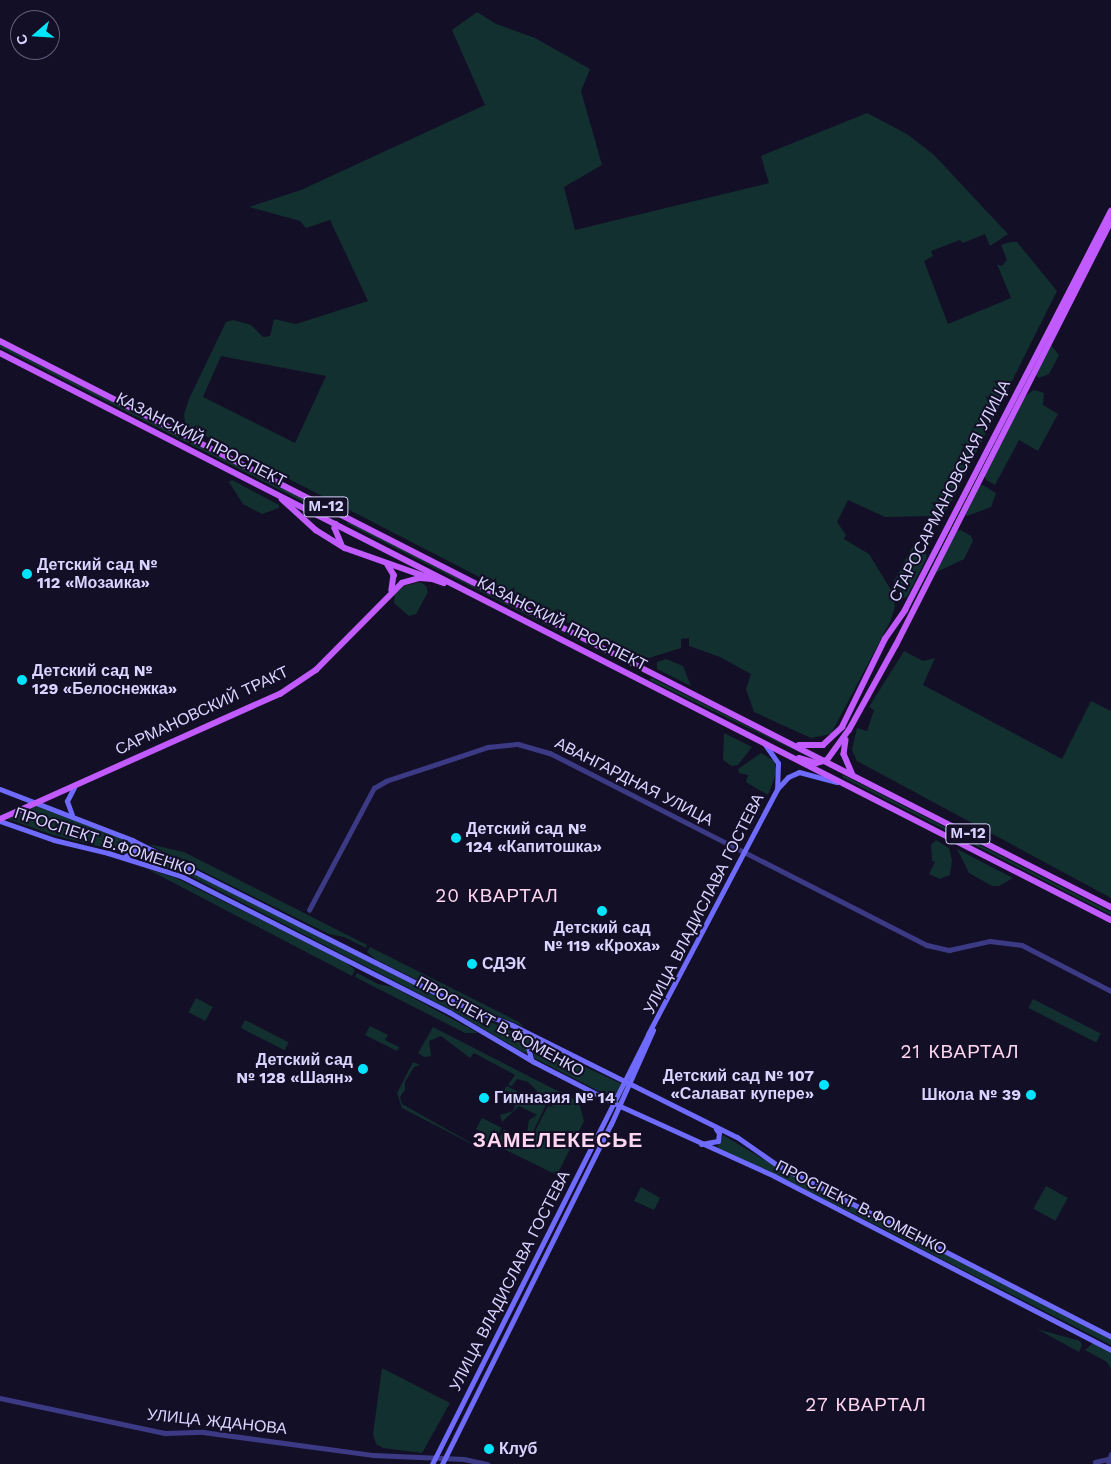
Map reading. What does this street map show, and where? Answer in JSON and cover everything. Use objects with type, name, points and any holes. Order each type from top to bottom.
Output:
[{"type":"main road","name":"СТАРОСАРМАНОВСКАЯ УЛИЦА","points":[[787,741],[815,747],[836,735],[865,685],[885,640],[905,610],[1111,211]]},
{"type":"main road","name":"СТАРОСАРМАНОВСКАЯ УЛИЦА","points":[[849,730],[896,646],[1111,221]]},
{"type":"main road","name":"КАЗАНСКИЙ ПРОСПЕКТ","points":[[0,340],[1111,907]]},
{"type":"main road","name":"КАЗАНСКИЙ ПРОСПЕКТ","points":[[0,353],[1111,920]]},
{"type":"main road","points":[[276,494],[316,530],[345,548],[465,590]]},
{"type":"main road","points":[[345,548],[338,540],[336,524],[343,520],[361,525]]},
{"type":"main road","points":[[379,560],[392,569],[394,579],[391,592]]},
{"type":"main road","name":"САРМАНОВСКИЙ ТРАКТ","points":[[0,820],[37,801],[298,684],[328,659],[391,592],[412,579],[433,579]]},
{"type":"main road","points":[[885,640],[888,647],[896,646]]},
{"type":"main road","points":[[794,758],[816,763],[825,761],[849,730]]},
{"type":"main road","points":[[849,730],[844,754],[853,775]]},
{"type":"main road","name":"УЛИЦА ВЛАДИСЛАВА ГОСТЕВА","points":[[764,743],[778,763],[777,789]]},
{"type":"main road","name":"УЛИЦА ВЛАДИСЛАВА ГОСТЕВА","points":[[433,1461],[613,1103],[777,789],[788,777],[800,772],[842,783]]},
{"type":"main road","points":[[72,816],[67,801],[75,785]]},
{"type":"main road","name":"ПРОСПЕКТ В.ФОМЕНКО","points":[[0,789],[37,801],[132,840],[454,1002],[544,1042],[737,1137],[777,1165],[1111,1337]]},
{"type":"main road","name":"ПРОСПЕКТ В.ФОМЕНКО","points":[[0,820],[54,840],[123,857],[181,876],[449,1012],[534,1062],[613,1103],[698,1144],[774,1176],[1111,1350]]},
{"type":"main road","points":[[123,857],[134,854],[136,848],[132,840]]},
{"type":"main road","name":"УЛИЦА ВЛАДИСЛАВА ГОСТЕВА","points":[[443,1461],[620,1106],[652,1036],[653,1029]]},
{"type":"main road","points":[[534,1062],[528,1054],[528,1047],[534,1042],[544,1042]]},
{"type":"main road","points":[[698,1144],[718,1141],[720,1133],[713,1126]]},
{"type":"street","name":"АВАНГАРДНАЯ УЛИЦА","points":[[309,910],[374,788],[386,781],[498,745],[523,744],[550,753],[927,945],[953,950],[990,941],[1022,945],[1111,991]]},
{"type":"street","name":"УЛИЦА ЖДАНОВА","points":[[0,1398],[165,1433],[203,1432],[372,1455],[487,1464]]},
{"type":"street","points":[[1095,1462],[1109,1459]]},
{"type":"green space","points":[[477,12],[496,24],[535,38],[590,69],[581,91],[602,165],[564,187],[575,230],[769,183],[761,156],[867,113],[907,134],[934,155],[1008,234],[990,246],[985,234],[963,243],[960,240],[931,251],[933,256],[924,261],[948,324],[1011,298],[997,264],[1002,266],[1007,260],[1001,245],[1017,242],[1057,291],[948,509],[934,516],[885,517],[848,500],[837,522],[846,535],[844,539],[869,554],[891,590],[895,606],[891,620],[831,734],[811,738],[754,712],[746,689],[751,674],[720,657],[689,646],[689,638],[681,639],[681,648],[649,658],[636,654],[567,622],[190,428],[185,423],[184,414],[189,399],[226,322],[233,320],[251,325],[263,337],[270,336],[274,319],[296,324],[368,301],[330,220],[306,228],[300,221],[249,207],[301,190],[485,105],[452,30]],"holes":[[[221,356],[326,376],[295,443],[203,397]]]},
{"type":"green space","points":[[0,344],[335,515],[334,517],[0,347]]},
{"type":"green space","points":[[1050,344],[1059,355],[1049,374],[1039,378],[1036,375]]},
{"type":"green space","points":[[1034,390],[1044,393],[1043,405],[1058,414],[1038,451],[1019,440],[995,485],[986,480],[984,473],[1024,397]]},
{"type":"green space","points":[[232,480],[279,505],[279,508],[262,514],[243,504],[229,482]]},
{"type":"green space","points":[[983,485],[996,493],[991,507],[967,516],[965,514],[978,486]]},
{"type":"green space","points":[[346,523],[352,523],[631,668]]},
{"type":"green space","points":[[961,530],[971,536],[973,541],[964,559],[935,573],[956,531]]},
{"type":"green space","points":[[913,546],[925,551],[927,557],[907,597],[904,598],[894,581]]},
{"type":"green space","points":[[420,582],[426,586],[428,592],[416,614],[409,616],[394,603],[395,594],[404,586]]},
{"type":"green space","points":[[904,651],[923,661],[935,658],[923,685],[1062,759],[1091,701],[1111,711],[1111,898],[857,761],[852,750],[857,728],[867,731],[874,710],[869,707]]},
{"type":"green space","points":[[666,659],[683,666],[691,686],[657,669],[657,662]]},
{"type":"green space","points":[[652,678],[813,759],[649,680]]},
{"type":"green space","points":[[724,733],[752,747],[738,765],[732,766],[723,760]]},
{"type":"green space","points":[[761,753],[774,761],[777,771],[768,795],[746,782],[748,775],[739,773],[738,769]]},
{"type":"green space","points":[[843,775],[1111,912],[1111,915],[842,777]]},
{"type":"green space","points":[[39,805],[132,843],[134,847],[129,854],[53,835],[8,819]]},
{"type":"green space","points":[[936,840],[949,848],[952,861],[950,875],[940,879],[929,874],[935,862],[932,861],[931,845]]},
{"type":"green space","points":[[148,844],[184,852],[367,945],[366,948],[344,937],[329,934]]},
{"type":"green space","points":[[140,846],[464,1010],[533,1041],[526,1053],[521,1051],[453,1011],[194,878],[137,856]]},
{"type":"green space","points":[[957,849],[1013,878],[999,886],[992,886],[969,873]]},
{"type":"green space","points":[[147,869],[176,878],[344,961],[355,970],[352,976]]},
{"type":"green space","points":[[370,947],[519,1022],[524,1027],[450,996],[375,959],[367,952]]},
{"type":"green space","points":[[357,973],[378,984],[393,987],[478,1033],[465,1033],[355,977]]},
{"type":"green space","points":[[196,998],[213,1007],[205,1021],[188,1012]]},
{"type":"green space","points":[[1033,999],[1101,1034],[1096,1042],[1028,1008]]},
{"type":"green space","points":[[245,1020],[289,1042],[285,1050],[241,1028]]},
{"type":"green space","points":[[370,1026],[388,1035],[385,1040],[399,1047],[397,1051],[365,1035]]},
{"type":"green space","points":[[433,1027],[579,1102],[584,1121],[557,1175],[496,1145],[504,1129],[515,1138],[537,1146],[530,1141],[533,1135],[548,1106],[556,1108],[536,1098],[537,1091],[528,1082],[517,1079],[512,1086],[508,1085],[515,1075],[474,1053],[470,1058],[441,1036],[429,1041],[431,1056],[424,1057],[418,1053]]},
{"type":"green space","points":[[540,1046],[622,1084],[614,1099],[534,1058],[533,1049]]},
{"type":"green space","points":[[413,1062],[420,1065],[414,1067],[405,1082],[405,1090],[400,1097],[402,1104],[487,1152],[402,1108],[397,1093]]},
{"type":"green space","points":[[507,1086],[520,1093],[517,1100],[512,1092],[503,1091]]},
{"type":"green space","points":[[524,1095],[546,1105],[529,1140],[523,1137],[527,1133],[529,1120],[537,1115],[519,1106],[502,1122],[500,1115],[513,1111],[517,1100],[521,1102]]},
{"type":"green space","points":[[482,1118],[502,1128],[490,1146],[476,1138],[478,1135],[486,1135],[476,1129]]},
{"type":"green space","points":[[723,1135],[775,1166],[908,1235],[906,1240],[772,1173],[730,1156],[717,1147]]},
{"type":"green space","points":[[1046,1186],[1068,1198],[1055,1221],[1033,1209]]},
{"type":"green space","points":[[641,1187],[660,1198],[654,1210],[634,1201]]},
{"type":"green space","points":[[911,1236],[1111,1339],[1111,1345],[908,1242]]},
{"type":"green space","points":[[1037,1329],[1080,1341],[1082,1345],[1079,1352]]},
{"type":"green space","points":[[1093,1343],[1111,1352],[1111,1369],[1107,1362],[1085,1350]]},
{"type":"green space","points":[[382,1368],[450,1403],[422,1453],[383,1448],[376,1444],[373,1434]]},
{"type":"place","name":"Детский сад № 112 «Мозаика»","points":[[27,574]]},
{"type":"place","name":"Детский сад № 129 «Белоснежка»","points":[[22,680]]},
{"type":"place","name":"Детский сад № 124 «Капитошка»","points":[[456,838]]},
{"type":"place","name":"Детский сад № 119 «Кроха»","points":[[602,911]]},
{"type":"place","name":"СДЭК","points":[[472,964]]},
{"type":"place","name":"Детский сад № 128 «Шаян»","points":[[363,1069]]},
{"type":"place","name":"Детский сад № 107 «Салават купере»","points":[[824,1085]]},
{"type":"place","name":"Школа № 39","points":[[1031,1095]]},
{"type":"place","name":"Гимназия № 14","points":[[484,1098]]},
{"type":"place","name":"Клуб","points":[[489,1449]]},
{"type":"district","name":"20 КВАРТАЛ","points":[[497,896]]},
{"type":"district","name":"21 КВАРТАЛ","points":[[960,1052]]},
{"type":"district","name":"ЗАМЕЛЕКЕСЬЕ","points":[[558,1140]]},
{"type":"district","name":"27 КВАРТАЛ","points":[[866,1405]]}]
